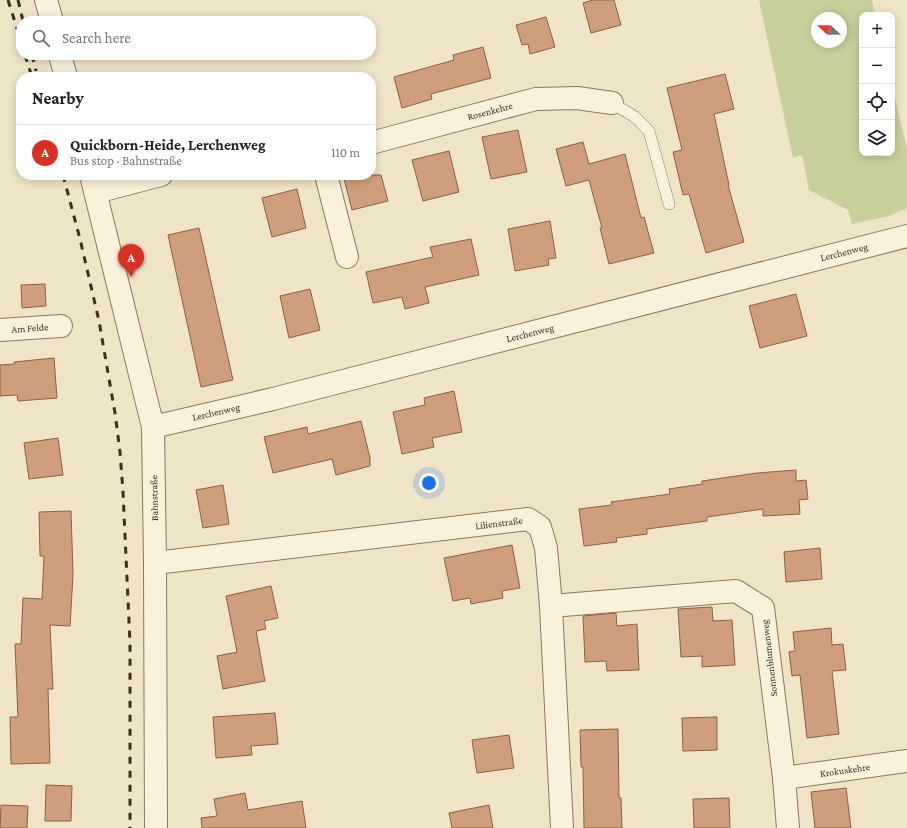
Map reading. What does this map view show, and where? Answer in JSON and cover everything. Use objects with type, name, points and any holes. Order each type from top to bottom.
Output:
[{"type":"street","points":[[46,0],[51,16]]},
{"type":"street","points":[[61,60],[65,72]]},
{"type":"street","name":"Rosenkehre","points":[[376,142],[536,99],[577,98],[612,103]]},
{"type":"street","points":[[94,183],[119,180]]},
{"type":"street","points":[[327,180],[347,256]]},
{"type":"street","name":"Bahnstraße","points":[[94,183],[153,427],[156,563],[156,828]]},
{"type":"street","name":"Lerchenweg","points":[[153,427],[281,397],[907,236]]},
{"type":"street","name":"Am Felde","points":[[0,330],[61,326]]},
{"type":"street","name":"Lilienstraße","points":[[156,563],[528,519],[540,527],[546,548],[551,606],[562,828]]},
{"type":"street","name":"Sonnenblumenweg","points":[[551,606],[736,591],[763,608],[784,778],[788,828]]},
{"type":"street","name":"Krokuskehre","points":[[784,778],[907,761]]},
{"type":"lane","points":[[612,103],[635,117],[649,131],[669,204]]},
{"type":"green space","points":[[759,0],[872,0],[874,12],[859,12],[859,156],[895,156],[895,99],[907,149],[907,208],[889,216],[852,224],[848,210],[809,190],[802,155],[793,158]]},
{"type":"building","points":[[593,0],[614,0],[621,25],[591,33],[583,3]]},
{"type":"building","points":[[546,17],[555,47],[530,54],[528,44],[522,45],[516,25]]},
{"type":"building","points":[[483,47],[491,78],[431,94],[432,99],[402,108],[394,77],[454,60],[453,55]]},
{"type":"building","points":[[725,74],[734,109],[714,114],[728,185],[744,242],[706,253],[689,194],[683,195],[673,152],[682,150],[667,88]]},
{"type":"building","points":[[518,130],[527,172],[491,179],[482,137]]},
{"type":"building","points":[[583,142],[589,164],[625,154],[641,218],[644,217],[654,253],[609,264],[600,228],[602,228],[589,180],[566,186],[556,149]]},
{"type":"building","points":[[449,151],[459,192],[423,201],[412,160]]},
{"type":"building","points":[[376,175],[381,175],[388,201],[352,210],[344,180],[376,180]]},
{"type":"building","points":[[297,189],[306,228],[272,237],[262,198]]},
{"type":"building","points":[[550,221],[556,258],[548,259],[549,265],[515,271],[508,229]]},
{"type":"building","points":[[199,228],[233,380],[201,387],[168,235]]},
{"type":"building","points":[[471,239],[479,275],[425,287],[429,303],[405,309],[402,297],[373,303],[366,272],[433,257],[430,247]]},
{"type":"building","points":[[45,284],[46,306],[22,308],[21,285]]},
{"type":"building","points":[[310,289],[320,330],[289,338],[280,296]]},
{"type":"building","points":[[796,294],[807,336],[760,348],[749,306]]},
{"type":"building","points":[[54,358],[57,398],[18,401],[17,395],[0,396],[0,365]]},
{"type":"building","points":[[454,391],[462,432],[432,438],[434,447],[402,454],[393,412],[425,405],[424,398]]},
{"type":"building","points":[[361,421],[370,458],[370,466],[336,475],[332,459],[273,473],[264,437],[307,427],[308,434]]},
{"type":"building","points":[[58,438],[63,475],[29,479],[24,443]]},
{"type":"building","points":[[796,470],[796,481],[806,480],[808,499],[799,500],[800,514],[763,516],[763,509],[707,517],[707,521],[647,529],[647,534],[616,538],[617,542],[584,546],[579,509],[612,505],[611,502],[670,494],[669,489],[702,484],[702,481],[757,473]]},
{"type":"building","points":[[223,485],[229,524],[203,528],[196,490]]},
{"type":"building","points":[[71,511],[73,575],[70,626],[50,625],[53,689],[48,689],[50,763],[11,764],[10,717],[18,717],[15,644],[21,644],[23,598],[42,599],[44,556],[40,556],[39,512]]},
{"type":"building","points":[[512,545],[520,588],[502,591],[503,598],[471,604],[470,598],[453,601],[444,558]]},
{"type":"building","points":[[820,548],[822,579],[786,582],[784,552]]},
{"type":"building","points":[[271,586],[278,618],[264,621],[266,629],[256,631],[265,681],[223,689],[217,656],[237,652],[226,596]]},
{"type":"building","points":[[712,607],[713,621],[732,620],[735,665],[702,667],[702,656],[681,657],[678,609]]},
{"type":"building","points":[[616,613],[617,626],[637,624],[639,670],[607,671],[606,661],[585,662],[583,616]]},
{"type":"building","points":[[831,628],[832,645],[843,644],[846,670],[832,671],[839,734],[807,738],[800,675],[792,676],[789,652],[795,651],[793,632]]},
{"type":"building","points":[[275,713],[278,744],[251,746],[252,755],[216,758],[213,717]]},
{"type":"building","points":[[717,717],[717,750],[683,751],[682,718]]},
{"type":"building","points":[[618,729],[619,798],[621,798],[622,828],[584,828],[583,767],[581,767],[580,730]]},
{"type":"building","points":[[509,735],[514,768],[477,773],[472,740]]},
{"type":"building","points":[[46,785],[72,786],[71,821],[45,821]]},
{"type":"building","points":[[846,788],[851,828],[815,828],[811,792]]},
{"type":"building","points":[[245,793],[248,810],[302,801],[306,828],[202,828],[201,818],[217,816],[214,799]]},
{"type":"building","points":[[729,798],[730,828],[694,828],[693,799]]},
{"type":"building","points":[[1,805],[28,806],[27,828],[0,828]]},
{"type":"building","points":[[489,805],[493,828],[452,828],[449,813]]},
{"type":"railway","points":[[8,0],[16,25]]},
{"type":"railway","points":[[18,0],[22,16]]},
{"type":"railway","points":[[27,60],[30,72]]},
{"type":"railway","points":[[33,60],[36,71]]},
{"type":"railway","points":[[64,180],[99,321],[115,413],[120,452],[130,643],[130,828]]},
{"type":"place","name":"Quickborn-Heide, Lerchenweg","points":[[131,277]]}]
